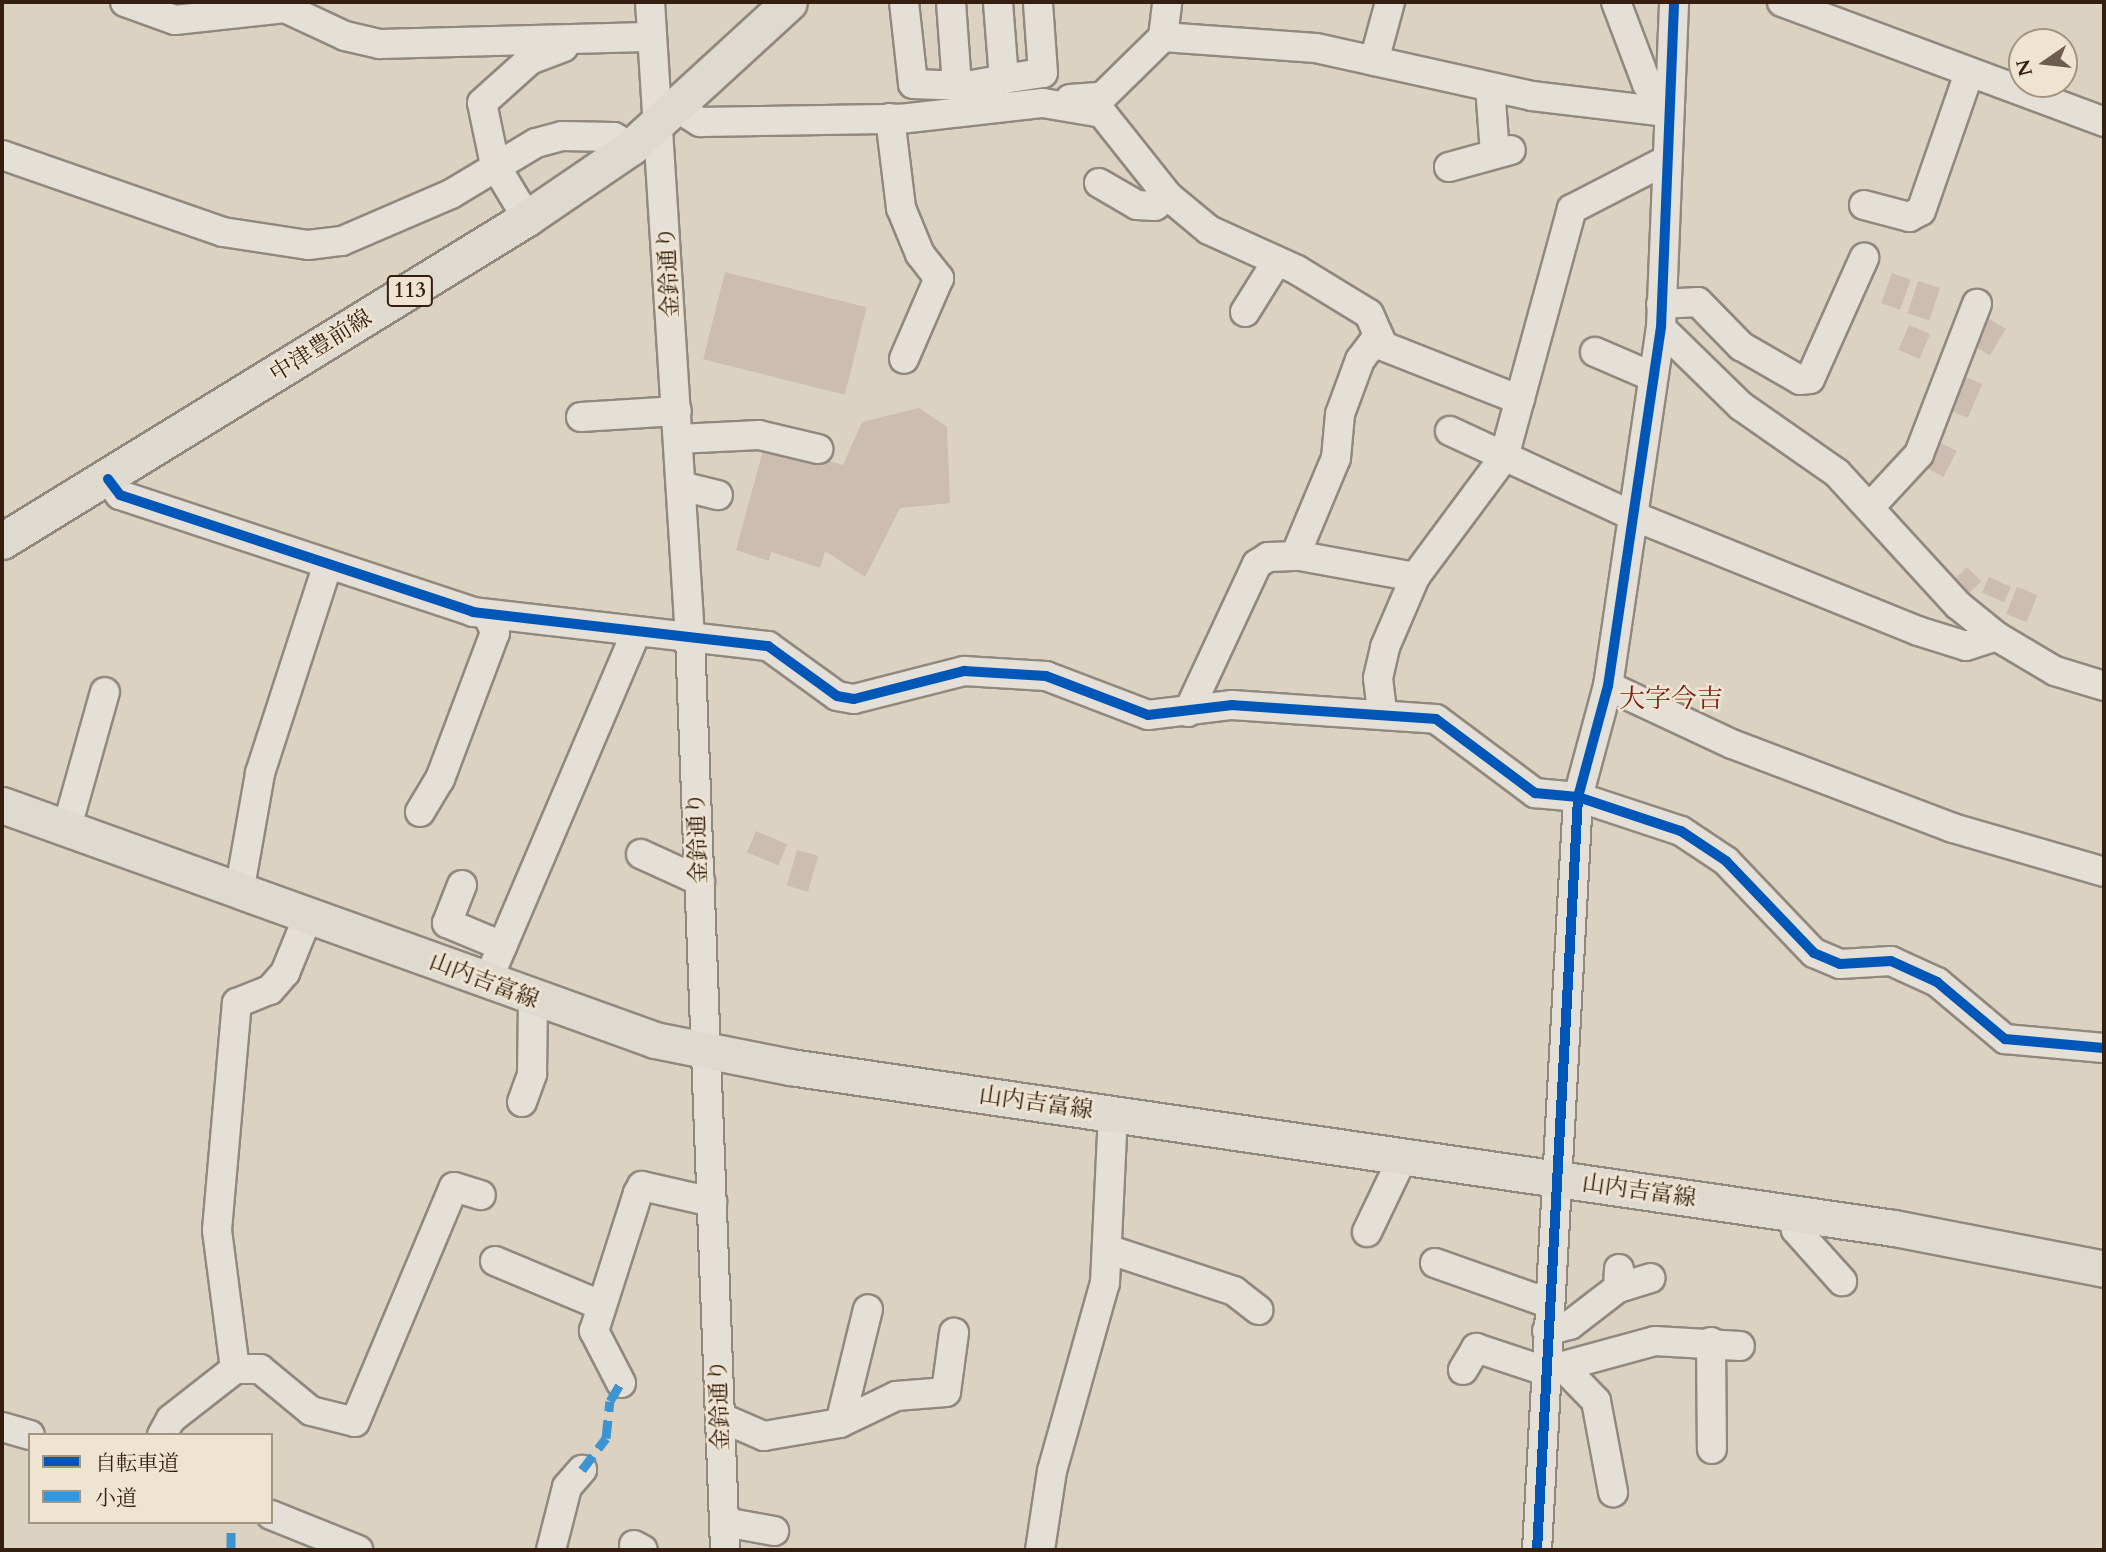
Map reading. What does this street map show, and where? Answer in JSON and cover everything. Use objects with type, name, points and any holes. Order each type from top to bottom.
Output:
[{"type":"main road","name":"中津豊前線","points":[[2,541],[108,479],[527,218],[656,128],[789,2]]},
{"type":"main road","name":"山内吉富線","points":[[2,805],[240,887],[533,1000],[706,1051],[1113,1114],[1792,1213],[2104,1269]]},
{"type":"street","points":[[125,2],[175,20],[285,8],[345,37],[380,44],[649,37]]},
{"type":"street","name":"金鈴通り","points":[[650,2],[649,37],[677,411],[690,637],[725,1550]]},
{"type":"street","points":[[904,2],[913,84],[964,94],[1102,113],[1168,196],[1209,230],[1277,261],[1369,314],[1383,346],[1520,400]]},
{"type":"street","points":[[951,2],[964,94]]},
{"type":"street","points":[[998,2],[1004,79]]},
{"type":"street","points":[[1043,103],[1102,97],[1163,37],[1169,2]]},
{"type":"street","points":[[1374,61],[1390,2]]},
{"type":"street","points":[[1616,2],[1647,84],[1667,111]]},
{"type":"street","points":[[1537,1550],[1555,1370],[1547,1331],[1548,1303],[1553,1179],[1578,797],[1608,686],[1661,316],[1667,111],[1674,2]]},
{"type":"street","points":[[1785,2],[1968,76],[2104,121]]},
{"type":"street","points":[[2,155],[223,232],[308,245],[342,241],[451,194],[495,165],[562,135],[614,137],[700,122],[890,118],[1004,79],[1043,73],[1038,3]]},
{"type":"street","points":[[1163,37],[1276,43],[1374,61],[1490,87],[1667,111]]},
{"type":"street","points":[[527,218],[495,165],[482,103],[530,60],[565,50],[563,39]]},
{"type":"street","points":[[1864,205],[1909,217],[1922,211],[1968,76]]},
{"type":"street","points":[[1449,167],[1503,152],[1490,87]]},
{"type":"street","points":[[890,118],[901,208],[920,254],[939,278],[904,359]]},
{"type":"street","points":[[1382,712],[1378,678],[1385,647],[1415,577],[1503,457],[1572,209],[1665,161]]},
{"type":"street","points":[[1099,183],[1137,205],[1155,206],[1168,196]]},
{"type":"street","points":[[1661,316],[1698,302],[1741,346],[1800,380],[1810,379],[1864,258]]},
{"type":"street","points":[[1245,312],[1277,261]]},
{"type":"street","points":[[1870,507],[1919,454],[1977,304]]},
{"type":"street","points":[[1661,316],[1700,372],[1837,473],[1958,605],[1996,636],[2055,671],[2104,686]]},
{"type":"street","points":[[1295,556],[1336,458],[1344,403],[1360,360],[1378,336]]},
{"type":"street","points":[[1595,352],[1653,377]]},
{"type":"street","points":[[581,417],[677,411]]},
{"type":"street","points":[[1450,431],[1631,515],[1918,631],[1966,646],[1996,636]]},
{"type":"street","points":[[678,439],[759,435],[818,449]]},
{"type":"street","points":[[108,479],[120,495],[327,567],[488,615],[768,646],[825,690],[854,699],[974,671],[1068,681],[1131,712],[1188,712],[1232,705],[1333,715],[1382,712],[1436,719],[1535,793],[1578,797],[1681,831],[1726,861],[1814,953],[1840,964],[1891,961],[1914,971],[1937,982],[2005,1039],[2104,1048]]},
{"type":"street","points":[[681,486],[718,495]]},
{"type":"street","points":[[1188,712],[1257,564],[1268,556],[1295,556],[1415,577]]},
{"type":"street","points":[[240,887],[260,773],[327,567]]},
{"type":"street","points":[[420,812],[440,779],[495,633],[488,615]]},
{"type":"street","points":[[487,982],[636,632]]},
{"type":"street","points":[[1608,686],[1732,744],[1928,818],[2104,872]]},
{"type":"street","points":[[67,827],[105,692]]},
{"type":"street","points":[[641,854],[700,881]]},
{"type":"street","points":[[462,885],[447,923],[502,946]]},
{"type":"street","points":[[235,1369],[217,1230],[237,1003],[270,990],[285,973],[309,914]]},
{"type":"street","points":[[522,1102],[532,1074],[533,1000]]},
{"type":"street","points":[[1040,1550],[1052,1471],[1105,1283],[1113,1114]]},
{"type":"street","points":[[1367,1232],[1403,1157]]},
{"type":"street","points":[[621,1383],[597,1345],[600,1305],[642,1186],[712,1202]]},
{"type":"street","points":[[163,1433],[171,1419],[235,1369],[260,1369],[311,1411],[355,1422],[454,1187],[481,1195]]},
{"type":"street","points":[[1792,1213],[1796,1230],[1842,1281]]},
{"type":"street","points":[[1107,1249],[1234,1291],[1258,1310]]},
{"type":"street","points":[[495,1261],[600,1305]]},
{"type":"street","points":[[1435,1263],[1548,1303]]},
{"type":"street","points":[[1547,1331],[1570,1325],[1618,1279],[1651,1278]]},
{"type":"street","points":[[840,1423],[868,1309]]},
{"type":"street","points":[[720,1417],[764,1436],[840,1423],[896,1396],[946,1392],[954,1333]]},
{"type":"street","points":[[1555,1370],[1655,1341],[1711,1342],[1740,1346]]},
{"type":"street","points":[[1711,1342],[1712,1449]]},
{"type":"street","points":[[1464,1370],[1476,1348],[1555,1370],[1597,1401],[1613,1492]]},
{"type":"street","points":[[2,1427],[28,1434]]},
{"type":"street","points":[[551,1550],[563,1497],[582,1470]]},
{"type":"street","points":[[273,1516],[358,1550]]},
{"type":"street","points":[[724,1522],[775,1531]]},
{"type":"building","points":[[725,272],[867,307],[845,395],[703,359]]},
{"type":"building","points":[[1892,273],[1911,280],[1900,310],[1881,303]]},
{"type":"building","points":[[1918,281],[1940,288],[1929,320],[1907,313]]},
{"type":"building","points":[[1986,317],[2006,329],[1990,355],[1970,344]]},
{"type":"building","points":[[1909,325],[1930,334],[1920,359],[1898,350]]},
{"type":"building","points":[[1961,375],[1982,384],[1968,418],[1947,409]]},
{"type":"building","points":[[919,408],[947,427],[950,503],[900,508],[865,577],[825,551],[820,568],[771,552],[769,561],[736,550],[765,443],[843,465],[862,422]]},
{"type":"building","points":[[1939,442],[1957,451],[1944,477],[1926,468]]},
{"type":"building","points":[[1967,567],[1981,581],[1963,600],[1949,585]]},
{"type":"building","points":[[1989,577],[2011,587],[2004,602],[1982,593]]},
{"type":"building","points":[[2017,587],[2037,595],[2027,622],[2006,614]]},
{"type":"building","points":[[756,831],[787,844],[778,865],[747,852]]},
{"type":"building","points":[[797,850],[818,856],[808,892],[787,886]]},
{"type":"marked path","points":[[582,1470],[606,1438],[610,1401],[621,1383]]},
{"type":"marked path","points":[[231,1524],[231,1550]]},
{"type":"cycle path","points":[[1537,1550],[1578,797],[1608,686],[1661,328],[1674,2]]},
{"type":"cycle path","points":[[108,479],[120,495],[473,612],[768,646],[837,696],[854,699],[964,671],[1046,676],[1148,715],[1232,705],[1436,719],[1535,793],[1578,797],[1681,831],[1726,861],[1814,953],[1840,964],[1891,961],[1937,982],[2005,1039],[2104,1048]]},
{"type":"district","name":"大字今吉","points":[[1671,699]]}]
